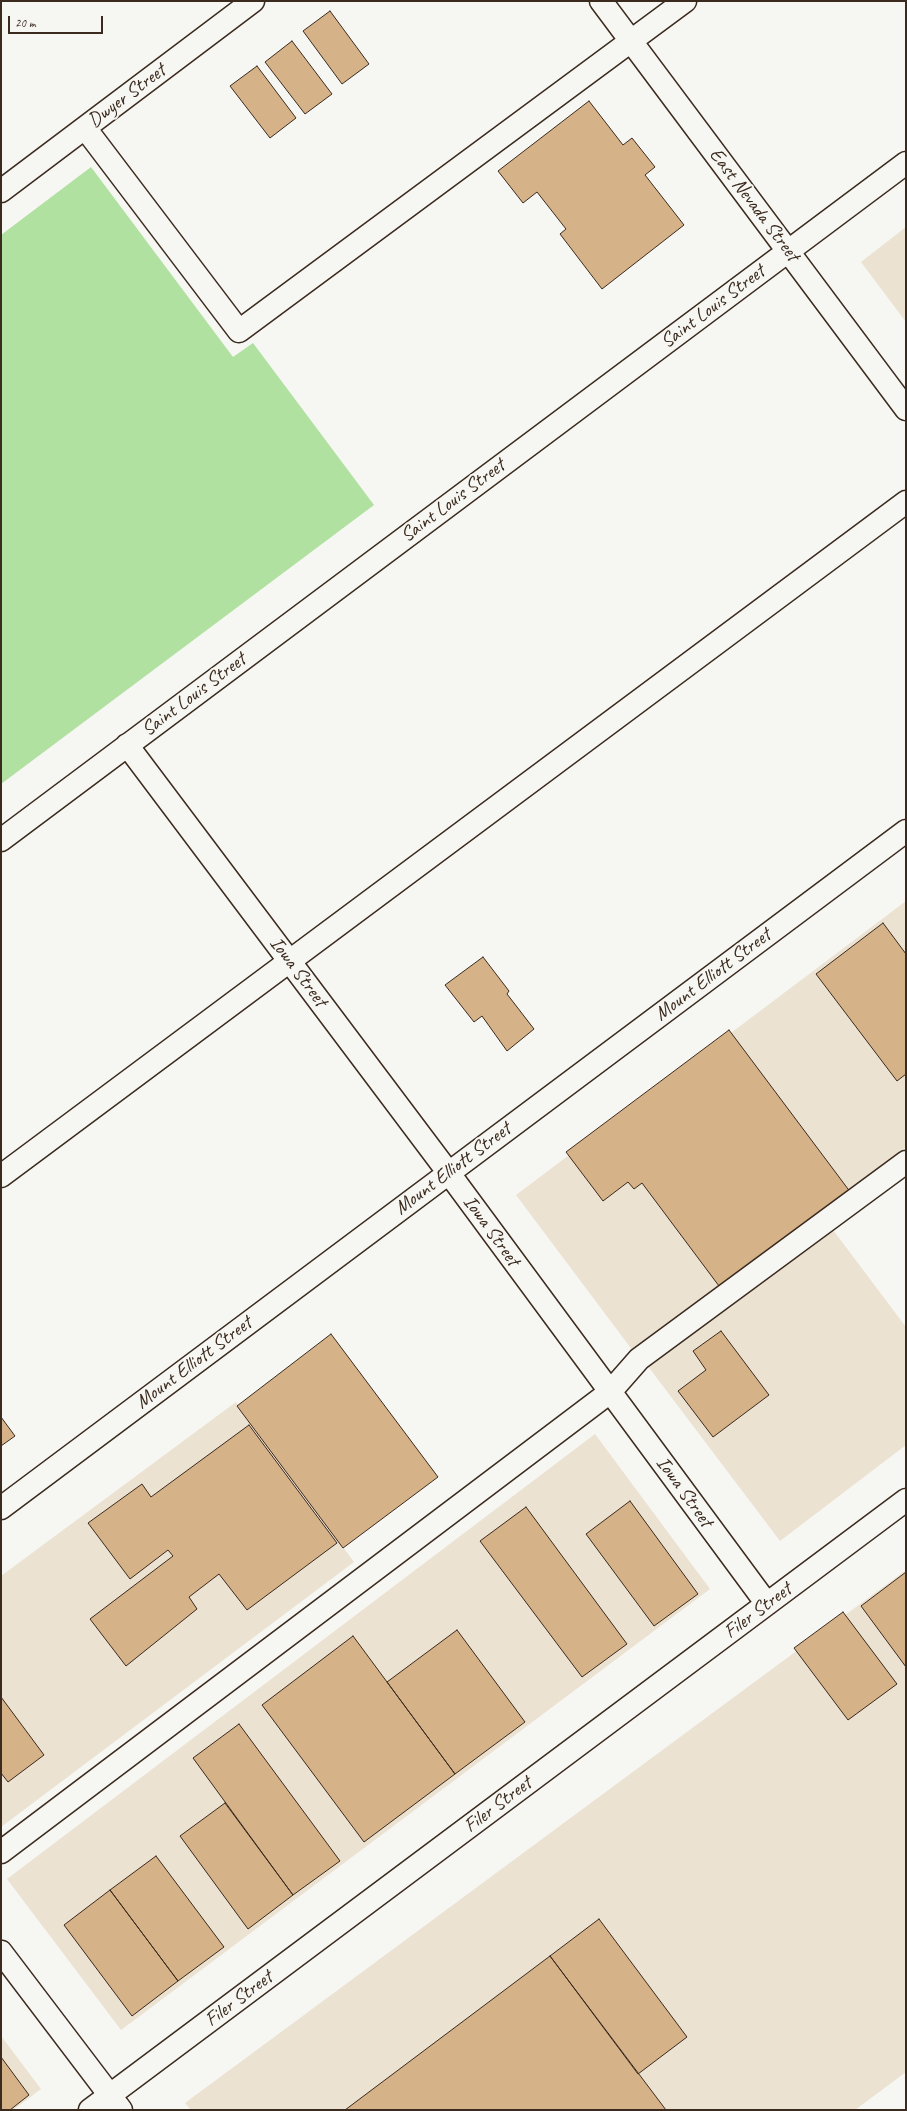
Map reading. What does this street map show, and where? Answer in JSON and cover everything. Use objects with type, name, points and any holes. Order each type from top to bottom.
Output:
[{"type":"street","name":"Dwyer Street","points":[[1,191],[253,1]]},
{"type":"street","name":"East Nevada Street","points":[[601,1],[906,409]]},
{"type":"street","points":[[84,128],[239,331],[630,40],[685,1]]},
{"type":"street","name":"Saint Louis Street","points":[[1,840],[906,163]]},
{"type":"street","points":[[1,1176],[906,502]]},
{"type":"street","name":"Iowa Street","points":[[127,745],[448,1172],[767,1604]]},
{"type":"street","name":"Mount Elliott Street","points":[[1,1508],[448,1172],[906,831]]},
{"type":"street","points":[[1,1852],[610,1392],[639,1359],[906,1162]]},
{"type":"street","name":"Filer Street","points":[[90,2110],[116,2103],[767,1604],[906,1500]]},
{"type":"street","points":[[1,1952],[116,2103]]},
{"type":"shaded area","points":[[906,227],[906,322],[861,262]]},
{"type":"shaded area","points":[[906,901],[906,1147],[633,1351],[516,1195]]},
{"type":"shaded area","points":[[830,1226],[906,1327],[906,1445],[780,1541],[647,1365]]},
{"type":"shaded area","points":[[236,1402],[354,1562],[1,1827],[1,1576]]},
{"type":"shaded area","points":[[595,1434],[710,1589],[121,2030],[7,1879]]},
{"type":"shaded area","points":[[906,1570],[906,2072],[855,2110],[191,2110],[185,2103]]},
{"type":"shaded area","points":[[1,2036],[41,2089],[13,2110],[1,2110]]},
{"type":"green space","points":[[91,167],[233,357],[253,343],[374,505],[1,784],[1,235]]},
{"type":"building","points":[[330,11],[369,64],[342,84],[303,31]]},
{"type":"building","points":[[292,41],[332,94],[305,114],[265,62]]},
{"type":"building","points":[[257,66],[296,118],[270,138],[230,86]]},
{"type":"building","points":[[589,101],[623,145],[632,138],[655,167],[645,175],[684,225],[602,289],[560,234],[566,229],[537,192],[523,203],[498,171]]},
{"type":"building","points":[[883,923],[906,954],[906,1074],[897,1081],[816,974]]},
{"type":"building","points":[[483,957],[509,991],[507,994],[534,1029],[507,1051],[482,1016],[474,1022],[445,985]]},
{"type":"building","points":[[729,1030],[851,1193],[722,1290],[642,1183],[634,1189],[628,1182],[603,1201],[566,1152]]},
{"type":"building","points":[[721,1331],[769,1395],[713,1437],[678,1391],[706,1370],[693,1351]]},
{"type":"building","points":[[331,1334],[438,1477],[343,1548],[237,1406]]},
{"type":"building","points":[[1,1417],[15,1436],[1,1446]]},
{"type":"building","points":[[249,1425],[337,1543],[247,1610],[219,1574],[189,1597],[197,1609],[126,1666],[90,1619],[173,1556],[168,1550],[130,1579],[88,1523],[142,1484],[151,1497]]},
{"type":"building","points":[[630,1501],[698,1594],[654,1626],[586,1534]]},
{"type":"building","points":[[526,1507],[627,1644],[582,1677],[480,1541]]},
{"type":"building","points":[[906,1572],[906,1667],[861,1606]]},
{"type":"building","points":[[843,1612],[897,1684],[848,1720],[794,1648]]},
{"type":"building","points":[[457,1630],[525,1722],[455,1774],[387,1682]]},
{"type":"building","points":[[353,1636],[455,1774],[364,1842],[262,1705]]},
{"type":"building","points":[[1,1697],[44,1755],[8,1782],[1,1773]]},
{"type":"building","points":[[239,1724],[340,1861],[293,1895],[193,1758]]},
{"type":"building","points":[[225,1803],[293,1895],[248,1929],[180,1836]]},
{"type":"building","points":[[156,1856],[224,1947],[178,1981],[110,1890]]},
{"type":"building","points":[[110,1890],[178,1981],[132,2016],[64,1925]]},
{"type":"building","points":[[599,1919],[687,2037],[638,2074],[550,1956]]},
{"type":"building","points":[[550,1956],[666,2110],[345,2110]]},
{"type":"building","points":[[1,2057],[29,2095],[10,2110],[1,2110]]}]
